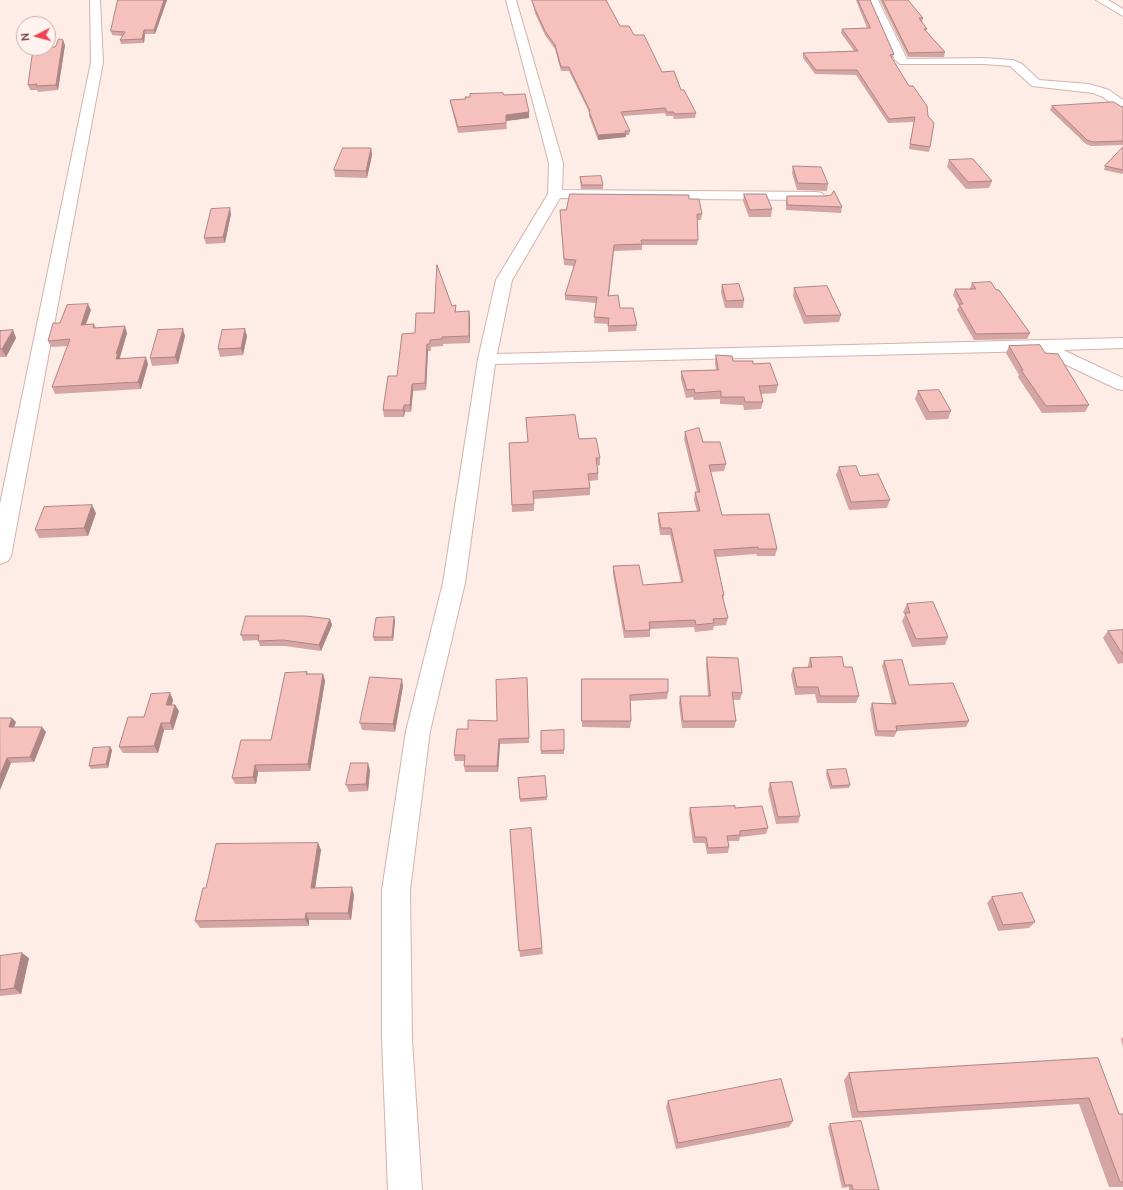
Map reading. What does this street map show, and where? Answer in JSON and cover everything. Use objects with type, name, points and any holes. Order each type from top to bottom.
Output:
[{"type":"street","points":[[0,556],[97,62],[95,0]]},
{"type":"street","points":[[405,1190],[397,1040],[396,890],[418,731],[454,583],[487,358],[504,280],[556,194],[556,163],[511,0]]},
{"type":"street","points":[[873,0],[901,60],[904,62],[984,61],[1013,64],[1018,66],[1036,83],[1064,85],[1100,91],[1110,95],[1123,106]]},
{"type":"street","points":[[1101,0],[1123,13]]},
{"type":"street","points":[[556,194],[824,196]]},
{"type":"street","points":[[487,358],[728,354],[1123,343]]},
{"type":"street","points":[[1040,346],[1123,385]]},
{"type":"building","points":[[118,0],[164,0],[154,30],[144,30],[142,39],[120,40],[125,32],[111,31]]},
{"type":"building","points":[[532,0],[606,0],[620,26],[629,26],[634,35],[644,35],[662,72],[674,71],[681,90],[684,90],[696,113],[675,114],[673,112],[667,112],[665,108],[621,112],[630,131],[625,131],[626,133],[598,135],[590,111],[569,67],[561,67],[555,45],[545,31]]},
{"type":"building","points":[[858,0],[870,0],[894,54],[890,55],[909,86],[913,86],[927,106],[928,116],[934,123],[930,147],[910,144],[915,117],[889,119],[857,70],[816,70],[803,53],[858,51],[842,29],[870,28]]},
{"type":"building","points":[[883,0],[908,0],[923,18],[919,18],[927,29],[924,29],[945,52],[909,53]]},
{"type":"building","points":[[59,39],[63,40],[56,85],[28,85],[32,56],[56,56],[56,45]]},
{"type":"building","points":[[503,93],[504,95],[525,94],[529,112],[506,115],[506,123],[458,127],[450,100],[466,99],[465,97],[470,97],[470,94]]},
{"type":"building","points":[[1114,102],[1123,107],[1123,141],[1093,142],[1087,140],[1052,106]]},
{"type":"building","points":[[1123,147],[1123,170],[1105,166]]},
{"type":"building","points":[[343,148],[371,148],[366,171],[334,170]]},
{"type":"building","points":[[973,159],[992,181],[968,182],[949,160]]},
{"type":"building","points":[[793,166],[821,167],[828,184],[798,183]]},
{"type":"building","points":[[601,176],[603,185],[582,185],[580,177]]},
{"type":"building","points":[[834,191],[842,207],[787,205],[787,196],[825,196],[831,195]]},
{"type":"building","points":[[570,194],[689,195],[689,199],[699,199],[702,214],[697,214],[698,240],[641,240],[642,244],[614,245],[608,296],[618,295],[620,308],[633,308],[637,325],[608,326],[609,318],[594,317],[597,297],[565,295],[576,260],[564,259],[560,210],[566,210]]},
{"type":"building","points":[[744,194],[766,194],[772,209],[750,210]]},
{"type":"building","points":[[230,208],[223,237],[204,238],[211,209]]},
{"type":"building","points":[[437,265],[452,306],[456,305],[455,312],[469,311],[469,336],[442,337],[442,339],[430,340],[430,344],[427,344],[425,383],[412,384],[410,405],[404,405],[403,410],[383,410],[388,376],[397,376],[402,334],[415,333],[416,313],[434,313]]},
{"type":"building","points":[[991,282],[996,290],[999,290],[1030,333],[976,334],[959,304],[963,304],[955,289],[976,289],[972,283]]},
{"type":"building","points":[[739,284],[744,300],[726,301],[722,285]]},
{"type":"building","points":[[827,286],[841,315],[806,316],[794,288]]},
{"type":"building","points":[[88,304],[81,325],[94,324],[93,328],[125,326],[116,354],[118,353],[116,359],[146,357],[138,382],[52,387],[70,339],[48,341],[53,323],[60,323],[67,305]]},
{"type":"building","points":[[183,329],[175,357],[150,358],[158,330]]},
{"type":"building","points":[[245,329],[241,348],[218,349],[222,330]]},
{"type":"building","points":[[13,330],[2,349],[0,349],[0,331]]},
{"type":"building","points":[[1040,345],[1045,353],[1058,354],[1089,405],[1046,406],[1021,370],[1023,370],[1009,346]]},
{"type":"building","points":[[716,355],[732,356],[733,361],[753,361],[753,364],[770,363],[778,385],[759,386],[763,402],[745,402],[744,397],[721,397],[721,391],[695,393],[694,389],[687,390],[681,371],[718,370]]},
{"type":"building","points":[[939,390],[951,411],[929,412],[918,391]]},
{"type":"building","points":[[575,415],[579,439],[596,438],[600,458],[596,458],[598,473],[588,474],[590,488],[533,491],[534,504],[512,505],[509,443],[528,442],[526,418]]},
{"type":"building","points":[[699,428],[703,442],[720,442],[726,464],[709,465],[722,515],[769,514],[777,549],[758,549],[758,547],[714,550],[724,595],[722,595],[728,618],[713,619],[714,623],[696,625],[695,620],[649,622],[650,630],[625,631],[613,566],[639,565],[643,585],[683,582],[671,528],[661,528],[658,513],[700,511],[695,492],[700,492],[685,432]]},
{"type":"building","points":[[856,466],[860,476],[878,474],[890,500],[851,502],[839,467]]},
{"type":"building","points":[[92,505],[84,528],[35,530],[44,507]]},
{"type":"building","points":[[933,602],[948,637],[916,639],[905,613],[910,613],[907,604]]},
{"type":"building","points":[[246,616],[306,616],[330,619],[319,645],[283,640],[258,641],[259,635],[241,635]]},
{"type":"building","points":[[394,617],[392,637],[373,637],[376,618]]},
{"type":"building","points":[[1123,630],[1123,655],[1108,631]]},
{"type":"building","points":[[707,657],[738,658],[742,693],[732,692],[736,721],[683,721],[680,696],[710,696]]},
{"type":"building","points":[[842,657],[844,667],[852,667],[859,696],[820,696],[818,687],[797,687],[793,668],[812,667],[810,658]]},
{"type":"building","points":[[902,660],[909,685],[953,683],[969,721],[896,726],[897,731],[877,731],[872,703],[896,704],[884,661]]},
{"type":"building","points":[[307,672],[306,674],[323,674],[308,764],[255,765],[253,777],[232,778],[241,740],[271,740],[285,673]]},
{"type":"building","points":[[370,677],[402,679],[393,724],[360,723]]},
{"type":"building","points":[[527,678],[529,738],[499,739],[497,766],[464,766],[465,755],[454,755],[457,729],[468,729],[468,720],[497,721],[496,680]]},
{"type":"building","points":[[582,679],[668,679],[668,692],[630,695],[631,721],[582,721]]},
{"type":"building","points":[[170,693],[166,705],[175,705],[170,723],[161,723],[154,746],[119,747],[128,717],[144,717],[151,694]]},
{"type":"building","points":[[0,718],[12,718],[9,727],[42,727],[30,757],[7,758],[0,775]]},
{"type":"building","points":[[564,730],[564,750],[541,751],[541,731]]},
{"type":"building","points":[[110,747],[106,764],[89,766],[93,748]]},
{"type":"building","points":[[351,763],[368,763],[366,784],[346,785]]},
{"type":"building","points":[[846,769],[850,785],[832,786],[827,770]]},
{"type":"building","points":[[545,776],[547,797],[520,799],[518,778]]},
{"type":"building","points":[[792,782],[800,816],[778,817],[770,783]]},
{"type":"building","points":[[735,806],[735,808],[762,806],[768,828],[740,831],[740,835],[727,836],[729,847],[708,848],[706,837],[695,837],[690,808]]},
{"type":"building","points":[[531,828],[542,948],[519,951],[510,830]]},
{"type":"building","points":[[318,843],[311,888],[352,887],[348,913],[306,913],[305,919],[195,921],[203,888],[206,888],[216,844]]},
{"type":"building","points":[[1022,893],[1035,922],[1003,925],[992,897]]},
{"type":"building","points":[[22,953],[14,988],[0,990],[0,956]]},
{"type":"building","points":[[1098,1058],[1119,1114],[1123,1114],[1123,1182],[1120,1182],[1089,1098],[858,1112],[849,1073]]},
{"type":"building","points":[[781,1079],[793,1121],[678,1143],[668,1101]]},
{"type":"building","points":[[861,1121],[879,1190],[853,1190],[852,1185],[845,1185],[830,1124]]}]
